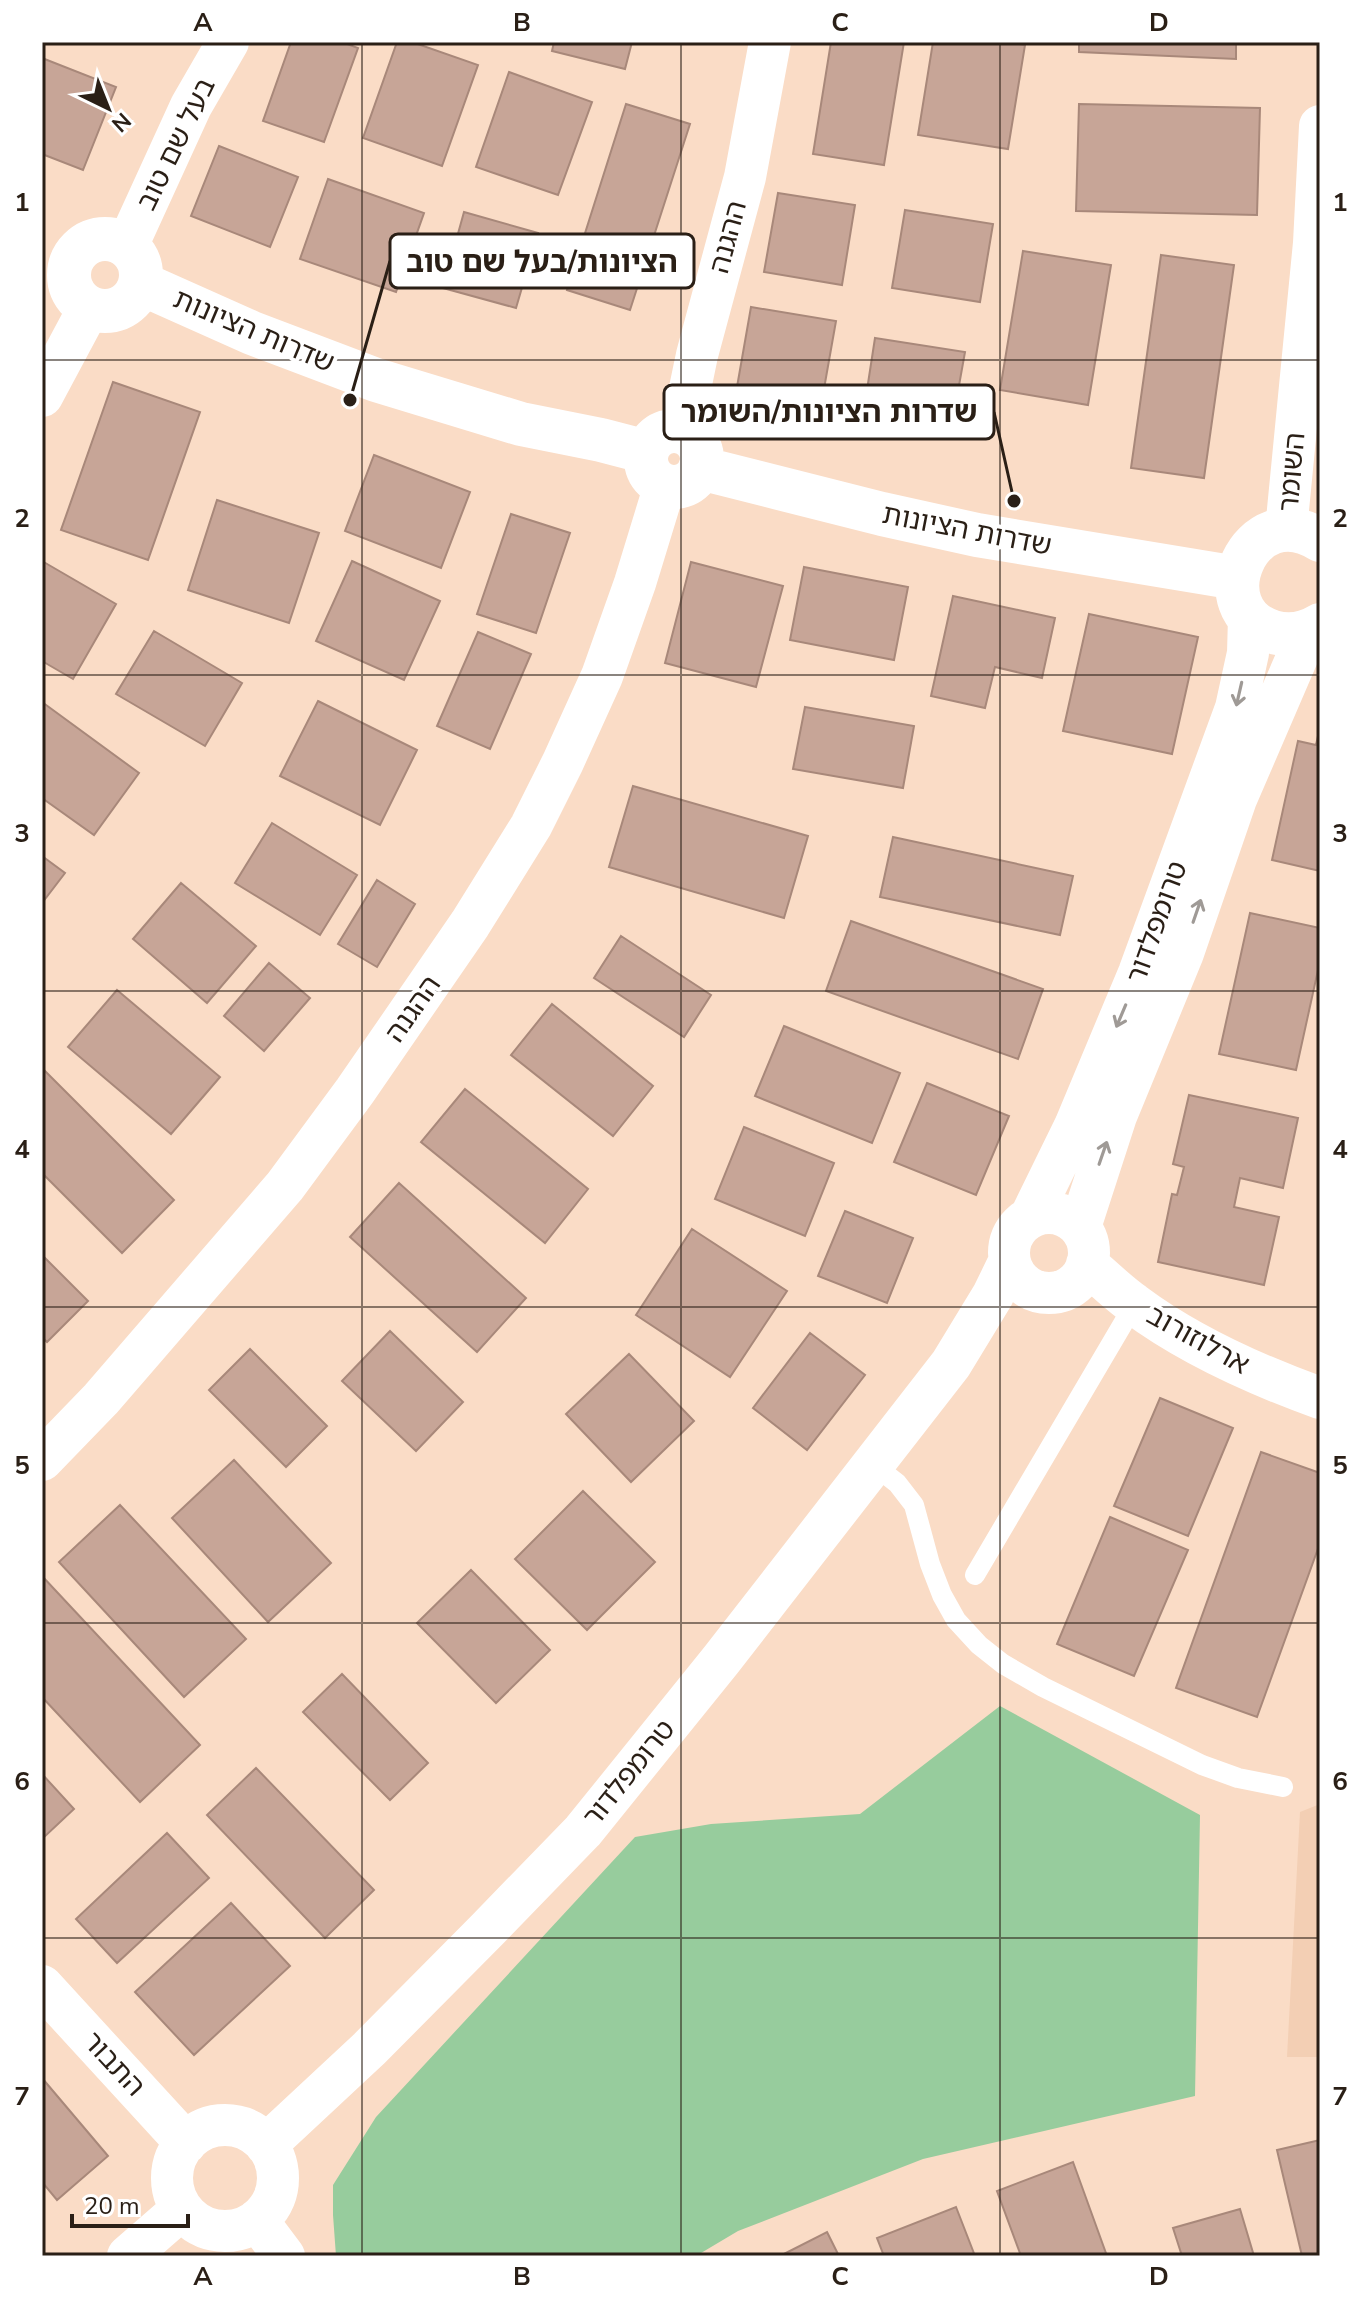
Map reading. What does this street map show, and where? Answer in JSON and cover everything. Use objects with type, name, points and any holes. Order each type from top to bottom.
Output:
[{"type":"street","name":"בעל שם טוב","points":[[133,265],[191,106],[228,42]]},
{"type":"street","name":"ההגנה","points":[[42,1460],[101,1399],[285,1186],[470,924],[531,826],[602,676],[635,583],[673,459],[700,342],[745,177],[770,42]]},
{"type":"street","name":"השומר","points":[[1303,535],[1320,126]]},
{"type":"street","name":"שדרות הציונות","points":[[57,251],[80,248],[101,238],[114,239],[133,265],[252,333],[376,380],[521,424],[601,440],[867,511],[1243,597],[1257,624],[1275,633],[1286,635],[1314,628]]},
{"type":"street","points":[[57,251],[68,269],[72,292],[79,302],[100,312],[116,310],[132,300],[133,265]]},
{"type":"street","points":[[42,396],[89,308]]},
{"type":"street","points":[[1243,597],[1245,554],[1253,545],[1274,532],[1303,535]]},
{"type":"street","name":"טרומפלדור","points":[[1031,1216],[1075,1126],[1139,973],[1236,708],[1248,653],[1243,597]]},
{"type":"street","name":"טרומפלדור","points":[[1084,1246],[1116,1116],[1183,953],[1236,799],[1314,628]]},
{"type":"street","points":[[1045,1213],[1058,1213],[1071,1219],[1084,1246],[1082,1275],[1061,1291],[1036,1291],[1015,1275],[1009,1262],[1012,1236],[1020,1224],[1031,1216],[1045,1213]]},
{"type":"street","name":"ארלוזורוב","points":[[1084,1246],[1134,1305],[1196,1343],[1320,1398]]},
{"type":"street","name":"טרומפלדור","points":[[266,2145],[380,2038],[583,1831],[721,1660],[951,1364],[987,1306],[1009,1262]]},
{"type":"street","name":"טרומפלדור","points":[[951,1364],[1049,1293]]},
{"type":"street","name":"התבור","points":[[42,1986],[186,2143]]},
{"type":"street","points":[[212,2127],[241,2128],[266,2145],[278,2178],[272,2201],[257,2220],[231,2231],[217,2231],[203,2227],[182,2209],[173,2190],[173,2170],[180,2151],[198,2133],[212,2127]]},
{"type":"street","points":[[128,2256],[182,2209]]},
{"type":"street","points":[[257,2220],[284,2256]]},
{"type":"lane","points":[[975,1575],[1134,1305]]},
{"type":"lane","points":[[874,1465],[897,1483],[914,1505],[942,1595],[956,1620],[991,1655],[1043,1687],[1202,1765],[1238,1778],[1283,1787]]},
{"type":"shaded area","points":[[1320,1804],[1320,2057],[1287,2057],[1300,1812]]},
{"type":"green space","points":[[1000,1706],[1200,1815],[1195,2096],[923,2159],[738,2231],[696,2256],[336,2256],[333,2185],[376,2117],[635,1837],[711,1824],[860,1814]]},
{"type":"building","points":[[291,42],[342,42],[358,48],[324,142],[263,121]]},
{"type":"building","points":[[397,42],[412,42],[478,65],[442,166],[363,138]]},
{"type":"building","points":[[554,42],[632,42],[625,69],[552,51]]},
{"type":"building","points":[[831,42],[904,42],[884,165],[813,154]]},
{"type":"building","points":[[933,42],[1007,42],[1025,45],[1008,149],[918,135]]},
{"type":"building","points":[[1079,42],[1236,42],[1236,59],[1079,52]]},
{"type":"building","points":[[42,58],[116,87],[83,170],[42,154]]},
{"type":"building","points":[[509,72],[592,102],[558,195],[476,167]]},
{"type":"building","points":[[626,104],[690,124],[630,310],[567,290]]},
{"type":"building","points":[[1079,104],[1260,108],[1257,215],[1076,211]]},
{"type":"building","points":[[219,146],[298,177],[270,247],[191,216]]},
{"type":"building","points":[[328,179],[424,213],[396,292],[300,259]]},
{"type":"building","points":[[778,193],[855,205],[842,285],[764,272]]},
{"type":"building","points":[[905,210],[993,224],[980,302],[892,288]]},
{"type":"building","points":[[464,212],[538,233],[516,308],[443,288]]},
{"type":"building","points":[[1023,251],[1111,265],[1088,405],[1000,390]]},
{"type":"building","points":[[1161,255],[1234,265],[1204,478],[1131,468]]},
{"type":"building","points":[[751,307],[836,321],[822,400],[737,387]]},
{"type":"building","points":[[875,338],[965,352],[951,430],[863,416]]},
{"type":"building","points":[[113,382],[200,412],[148,560],[61,530]]},
{"type":"building","points":[[374,455],[470,492],[441,568],[345,531]]},
{"type":"building","points":[[217,500],[319,533],[289,623],[188,590]]},
{"type":"building","points":[[511,514],[570,533],[536,633],[477,614]]},
{"type":"building","points":[[42,561],[116,604],[73,679],[42,661]]},
{"type":"building","points":[[352,561],[440,601],[404,680],[316,641]]},
{"type":"building","points":[[691,562],[783,586],[756,687],[665,663]]},
{"type":"building","points":[[804,567],[908,587],[894,660],[790,640]]},
{"type":"building","points":[[953,596],[1055,618],[1042,678],[995,667],[985,708],[931,696]]},
{"type":"building","points":[[1089,614],[1198,637],[1172,754],[1063,731]]},
{"type":"building","points":[[154,631],[242,683],[205,746],[116,694]]},
{"type":"building","points":[[478,632],[531,654],[490,749],[437,726]]},
{"type":"building","points":[[318,701],[417,750],[380,825],[280,776]]},
{"type":"building","points":[[42,702],[139,773],[94,835],[42,798]]},
{"type":"building","points":[[805,707],[914,726],[903,788],[793,769]]},
{"type":"building","points":[[1320,727],[1320,871],[1272,860],[1298,741],[1316,745]]},
{"type":"building","points":[[633,786],[808,836],[784,918],[609,867]]},
{"type":"building","points":[[272,823],[357,875],[320,935],[235,883]]},
{"type":"building","points":[[893,837],[1073,876],[1060,935],[880,897]]},
{"type":"building","points":[[42,856],[65,873],[42,903]]},
{"type":"building","points":[[377,880],[415,904],[377,967],[338,944]]},
{"type":"building","points":[[181,883],[256,946],[207,1003],[133,939]]},
{"type":"building","points":[[1250,913],[1320,928],[1320,961],[1296,1070],[1219,1054]]},
{"type":"building","points":[[851,921],[1043,989],[1018,1059],[826,991]]},
{"type":"building","points":[[621,936],[711,995],[684,1037],[594,978]]},
{"type":"building","points":[[269,963],[310,998],[264,1051],[224,1016]]},
{"type":"building","points":[[117,990],[220,1077],[171,1134],[68,1047]]},
{"type":"building","points":[[552,1004],[653,1086],[613,1136],[511,1055]]},
{"type":"building","points":[[784,1026],[900,1073],[872,1143],[755,1096]]},
{"type":"building","points":[[42,1068],[174,1200],[122,1253],[42,1173]]},
{"type":"building","points":[[927,1083],[1009,1116],[976,1195],[894,1162]]},
{"type":"building","points":[[465,1089],[588,1189],[545,1243],[421,1142]]},
{"type":"building","points":[[1189,1095],[1298,1118],[1283,1188],[1240,1178],[1234,1207],[1279,1217],[1264,1285],[1158,1262],[1172,1194],[1177,1195],[1184,1167],[1173,1164]]},
{"type":"building","points":[[744,1127],[834,1163],[805,1236],[715,1199]]},
{"type":"building","points":[[399,1183],[526,1298],[477,1352],[350,1237]]},
{"type":"building","points":[[845,1211],[913,1238],[887,1303],[818,1276]]},
{"type":"building","points":[[692,1229],[787,1291],[730,1377],[636,1315]]},
{"type":"building","points":[[42,1255],[88,1301],[47,1342],[42,1337]]},
{"type":"building","points":[[390,1331],[463,1402],[416,1451],[342,1381]]},
{"type":"building","points":[[810,1333],[865,1375],[807,1450],[753,1408]]},
{"type":"building","points":[[250,1349],[327,1426],[286,1467],[209,1390]]},
{"type":"building","points":[[629,1354],[694,1421],[631,1482],[566,1414]]},
{"type":"building","points":[[1160,1398],[1233,1428],[1188,1536],[1114,1506]]},
{"type":"building","points":[[1261,1452],[1320,1473],[1320,1543],[1257,1717],[1176,1688]]},
{"type":"building","points":[[234,1460],[331,1563],[268,1622],[172,1518]]},
{"type":"building","points":[[583,1491],[655,1562],[587,1630],[515,1559]]},
{"type":"building","points":[[120,1505],[246,1639],[184,1697],[59,1562]]},
{"type":"building","points":[[1110,1517],[1188,1550],[1134,1676],[1057,1644]]},
{"type":"building","points":[[471,1570],[550,1650],[496,1703],[417,1623]]},
{"type":"building","points":[[42,1576],[200,1745],[140,1802],[42,1697]]},
{"type":"building","points":[[342,1674],[428,1763],[390,1800],[303,1712]]},
{"type":"building","points":[[256,1768],[374,1890],[325,1938],[207,1815]]},
{"type":"building","points":[[42,1774],[74,1809],[42,1839]]},
{"type":"building","points":[[167,1833],[209,1878],[117,1963],[76,1919]]},
{"type":"building","points":[[231,1903],[290,1966],[194,2055],[135,1992]]},
{"type":"building","points":[[42,2078],[108,2156],[57,2200],[42,2182]]},
{"type":"building","points":[[1320,2140],[1320,2256],[1302,2256],[1277,2150]]},
{"type":"building","points":[[1073,2162],[1107,2256],[1021,2256],[997,2191]]},
{"type":"building","points":[[956,2207],[975,2256],[884,2256],[877,2238]]},
{"type":"building","points":[[1240,2209],[1254,2256],[1182,2256],[1173,2228]]},
{"type":"building","points":[[827,2232],[839,2256],[780,2256]]},
{"type":"place","name":"הציונות/בעל שם טוב","points":[[350,400]]},
{"type":"place","name":"שדרות הציונות/השומר","points":[[1014,501]]}]
